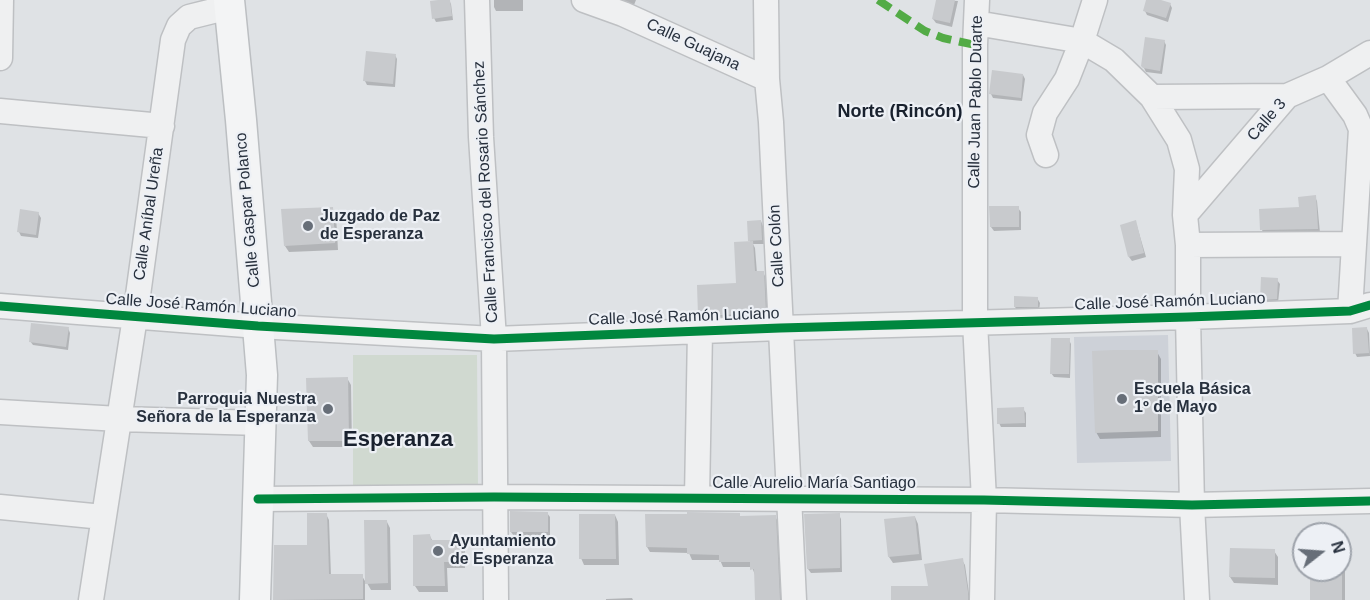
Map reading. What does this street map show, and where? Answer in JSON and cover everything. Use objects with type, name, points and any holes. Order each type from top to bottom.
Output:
[{"type":"main road","name":"Calle Gaspar Polanco","points":[[229,3],[262,375],[255,600]]},
{"type":"street","points":[[0,58],[1,0]]},
{"type":"street","name":"Calle Francisco del Rosario Sánchez","points":[[477,0],[481,137],[494,339],[496,600]]},
{"type":"street","name":"Calle Guajana","points":[[584,0],[623,14],[767,79]]},
{"type":"street","name":"Calle Colón","points":[[766,0],[767,79],[794,600]]},
{"type":"street","points":[[1046,155],[1039,135],[1045,113],[1067,79],[1095,0]]},
{"type":"street","name":"Calle Aníbal Ureña","points":[[91,600],[135,317],[173,40],[179,26],[189,17],[229,3]]},
{"type":"street","points":[[977,12],[1082,41],[1114,60],[1152,97],[1179,140],[1186,169],[1185,215],[1188,245],[1192,505],[1197,600]]},
{"type":"street","name":"Calle Juan Pablo Duarte","points":[[977,12],[975,322],[984,500],[982,600]]},
{"type":"street","name":"Calle 3","points":[[1185,215],[1287,96],[1328,78],[1370,53]]},
{"type":"street","points":[[1328,78],[1361,129],[1354,244],[1360,308]]},
{"type":"street","points":[[1152,97],[1287,96]]},
{"type":"street","points":[[0,111],[162,126]]},
{"type":"street","points":[[1188,245],[1354,244]]},
{"type":"street","name":"Calle José Ramón Luciano","points":[[0,306],[258,326],[494,339],[780,328],[1188,317],[1360,308]]},
{"type":"street","points":[[697,498],[700,331]]},
{"type":"street","points":[[0,412],[119,419],[261,423]]},
{"type":"street","name":"Calle Aurelio María Santiago","points":[[258,499],[697,498],[984,500],[1192,505],[1370,501]]},
{"type":"street","points":[[0,507],[103,517]]},
{"type":"shaded area","name":"Escuela Básica 1º de Mayo","points":[[1168,335],[1171,461],[1077,463],[1074,337]]},
{"type":"shaded area","points":[[353,355],[477,355],[478,490],[353,490]]},
{"type":"building","points":[[450,0],[452,16],[432,19],[430,1]]},
{"type":"building","points":[[936,0],[955,0],[950,23],[932,19]]},
{"type":"building","points":[[1146,0],[1171,3],[1166,18],[1143,11]]},
{"type":"building","points":[[1145,37],[1165,40],[1160,71],[1141,66]]},
{"type":"building","points":[[366,51],[396,54],[393,84],[363,81]]},
{"type":"building","points":[[992,70],[1023,74],[1021,98],[989,94]]},
{"type":"building","points":[[1316,195],[1318,229],[1260,230],[1259,209],[1299,207],[1298,197]]},
{"type":"building","points":[[989,206],[1019,206],[1019,227],[990,227]]},
{"type":"building","name":"Juzgado de Paz de Esperanza","points":[[333,207],[335,243],[284,246],[281,209]]},
{"type":"building","points":[[20,209],[39,212],[36,235],[17,232]]},
{"type":"building","points":[[761,220],[762,240],[748,241],[747,221]]},
{"type":"building","points":[[1136,220],[1144,253],[1128,257],[1120,225]]},
{"type":"building","points":[[753,241],[755,271],[764,271],[766,313],[698,316],[697,285],[736,283],[734,242]]},
{"type":"building","points":[[1261,277],[1278,278],[1277,299],[1260,300]]},
{"type":"building","points":[[1014,296],[1038,297],[1038,307],[1014,307]]},
{"type":"building","points":[[31,323],[69,327],[66,347],[29,342]]},
{"type":"building","points":[[1367,327],[1369,353],[1353,354],[1352,328]]},
{"type":"building","points":[[1051,338],[1070,338],[1069,374],[1050,374]]},
{"type":"building","points":[[1158,350],[1158,431],[1095,433],[1092,351]]},
{"type":"building","name":"Parroquia Nuestra Señora de la Esperanza","points":[[348,377],[349,441],[308,441],[306,378]]},
{"type":"building","points":[[1024,407],[1025,423],[997,424],[997,408]]},
{"type":"building","points":[[510,511],[548,512],[548,532],[510,532]]},
{"type":"building","points":[[687,512],[740,513],[740,516],[776,515],[780,600],[755,600],[754,569],[750,570],[750,562],[719,562],[719,555],[687,554],[687,548],[646,547],[645,514],[687,514]]},
{"type":"building","points":[[307,513],[327,513],[329,574],[363,574],[363,599],[273,600],[274,545],[307,545]]},
{"type":"building","points":[[840,513],[840,568],[807,569],[804,514]]},
{"type":"building","points":[[579,514],[615,514],[616,559],[579,559]]},
{"type":"building","points":[[915,516],[919,554],[888,557],[884,519]]},
{"type":"building","points":[[364,520],[387,520],[388,583],[365,584]]},
{"type":"building","name":"Ayuntamiento de Esperanza","points":[[430,534],[431,540],[462,540],[462,562],[444,562],[445,586],[413,586],[413,535]]},
{"type":"building","points":[[1230,548],[1275,549],[1275,578],[1229,577]]},
{"type":"building","points":[[963,558],[968,600],[891,600],[891,586],[928,586],[924,564]]},
{"type":"building","points":[[1310,582],[1342,582],[1342,600],[1310,600]]},
{"type":"marked path","points":[[878,0],[925,31],[943,38],[975,45]]},
{"type":"cycle path","points":[[0,306],[258,326],[494,339],[1350,311],[1370,305]]},
{"type":"cycle path","points":[[258,499],[494,497],[984,500],[1192,505],[1370,501]]},
{"type":"place","name":"Juzgado de Paz de Esperanza","points":[[308,226]]},
{"type":"place","name":"Escuela Básica 1º de Mayo","points":[[1122,399]]},
{"type":"place","name":"Parroquia Nuestra Señora de la Esperanza","points":[[328,409]]},
{"type":"place","name":"Ayuntamiento de Esperanza","points":[[438,551]]},
{"type":"district","name":"Norte (Rincón)","points":[[900,112]]},
{"type":"district","name":"Esperanza","points":[[398,440]]}]
